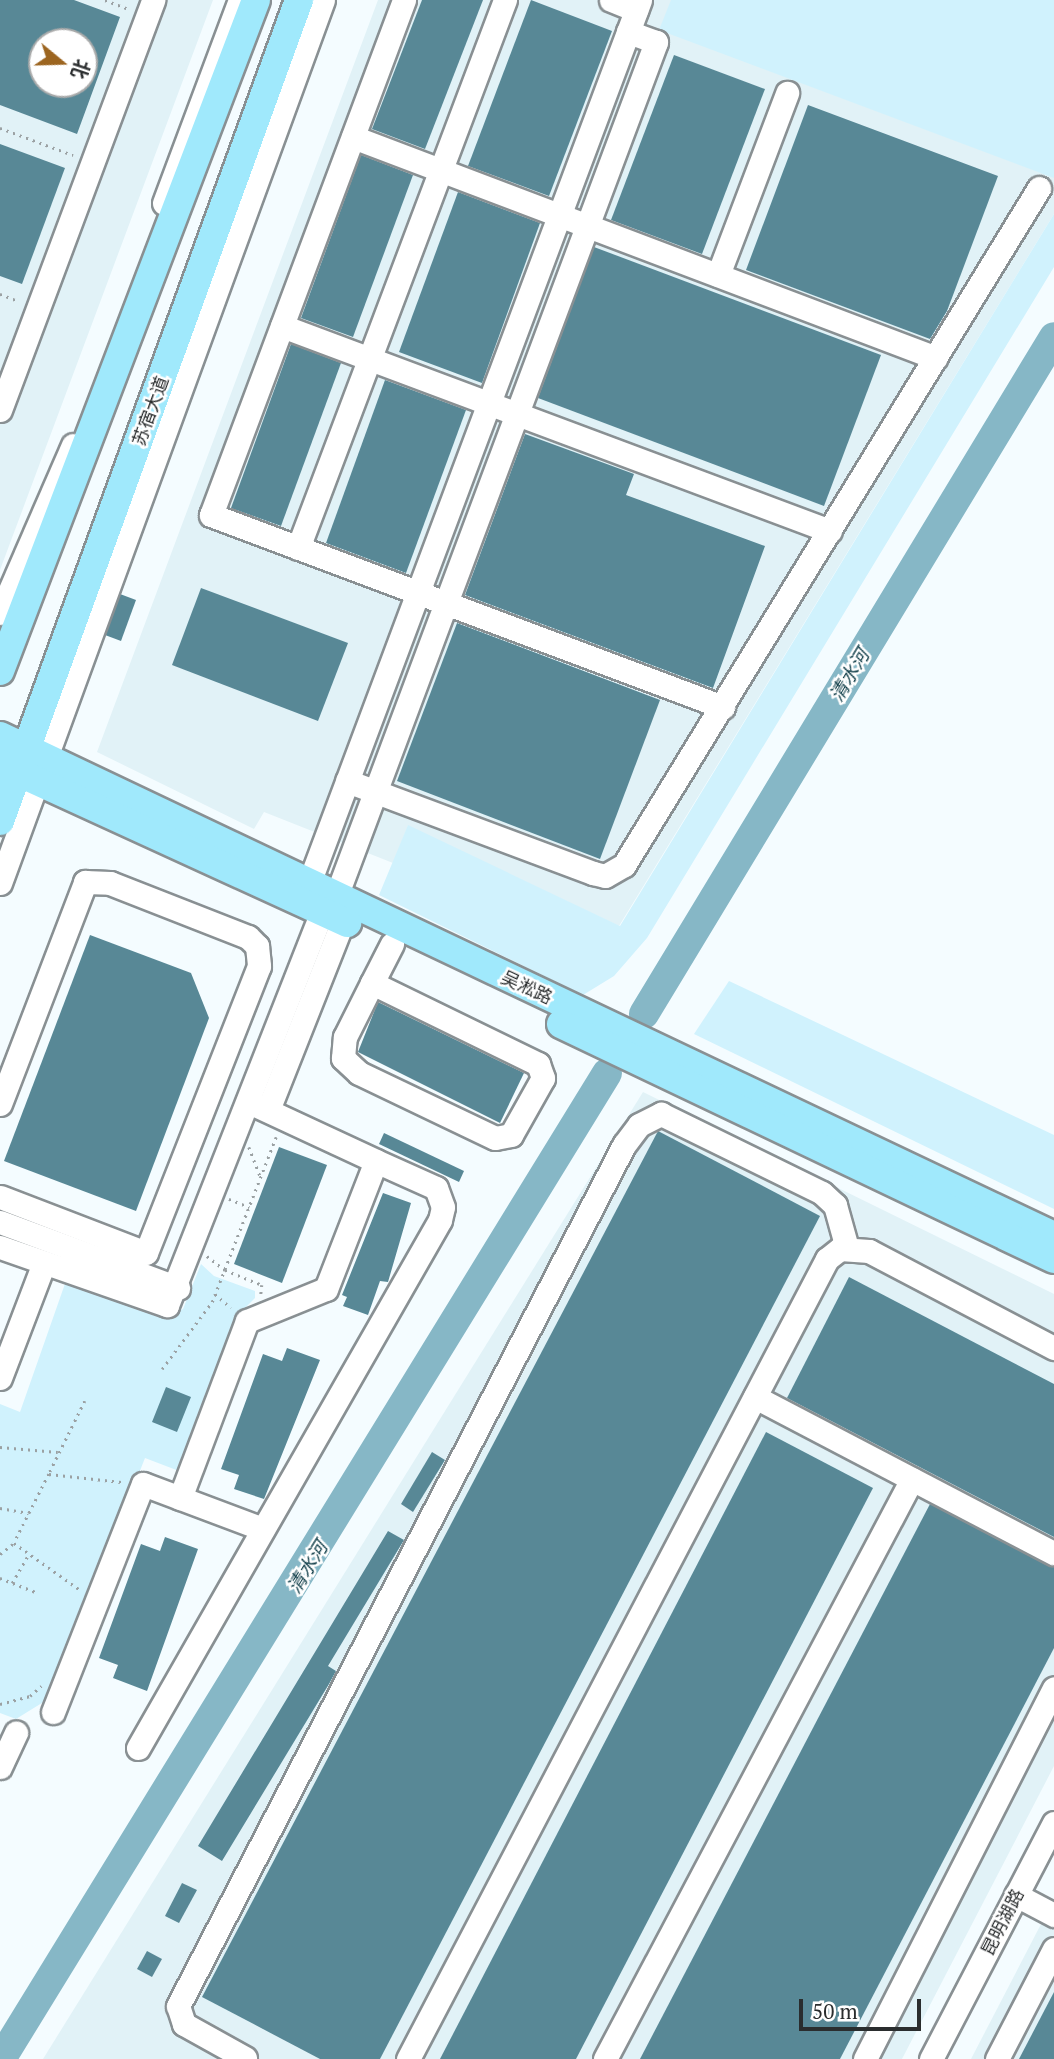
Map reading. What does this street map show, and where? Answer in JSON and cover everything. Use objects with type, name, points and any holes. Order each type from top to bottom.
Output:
[{"type":"main road","points":[[0,671],[256,0]]},
{"type":"main road","name":"苏宿大道","points":[[0,821],[27,764],[299,0]]},
{"type":"main road","name":"吴淞路","points":[[0,736],[27,764],[1054,1236]]},
{"type":"main road","name":"吴淞路","points":[[327,903],[392,944],[1054,1259]]},
{"type":"street","points":[[0,613],[36,519],[67,460],[240,0]]},
{"type":"street","points":[[0,883],[27,764],[143,482],[323,0]]},
{"type":"street","points":[[404,0],[211,515],[723,707]]},
{"type":"street","points":[[298,548],[505,0]]},
{"type":"street","points":[[0,1222],[64,1252],[159,1305],[167,1305],[178,1288],[236,1136],[267,1110],[327,903],[347,781],[638,5],[611,0]]},
{"type":"street","points":[[0,410],[150,8]]},
{"type":"street","points":[[327,903],[375,792],[656,43],[628,32]]},
{"type":"street","points":[[718,275],[787,93]]},
{"type":"street","points":[[353,137],[936,358]]},
{"type":"street","points":[[347,781],[605,876],[624,865],[1040,188]]},
{"type":"street","points":[[282,326],[830,531]]},
{"type":"street","points":[[0,1104],[85,882],[110,883],[248,937],[257,946],[259,966],[146,1253],[64,1252],[0,1247]]},
{"type":"street","points":[[372,984],[538,1064],[543,1078],[511,1135],[495,1138],[349,1066],[341,1048],[372,984],[392,944]]},
{"type":"street","points":[[138,1748],[440,1220],[443,1207],[436,1188],[267,1110]]},
{"type":"street","points":[[246,2059],[184,2024],[178,2006],[624,1145],[639,1125],[661,1114],[822,1193],[835,1205],[847,1248]]},
{"type":"street","points":[[180,1498],[247,1321],[326,1289],[376,1161]]},
{"type":"street","points":[[0,1197],[64,1252]]},
{"type":"street","points":[[408,2059],[827,1259],[847,1248],[889,1259],[1054,1348]]},
{"type":"street","points":[[0,1378],[64,1252]]},
{"type":"street","points":[[755,1397],[1054,1553]]},
{"type":"street","points":[[605,2059],[912,1479]]},
{"type":"street","points":[[53,1713],[143,1484],[263,1529]]},
{"type":"street","points":[[865,2059],[1054,1688]]},
{"type":"street","points":[[0,1767],[16,1732]]},
{"type":"street","name":"昆明湖路","points":[[931,2059],[1054,1823]]},
{"type":"street","points":[[1016,1895],[1054,1915]]},
{"type":"street","points":[[997,2059],[1054,1950]]},
{"type":"path","points":[[104,0],[150,8]]},
{"type":"path","points":[[0,128],[92,162]]},
{"type":"path","points":[[162,1369],[197,1330],[225,1270],[260,1178],[267,1110]]},
{"type":"path","points":[[236,1136],[252,1150],[260,1178]]},
{"type":"path","points":[[214,1193],[249,1207]]},
{"type":"path","points":[[194,1246],[225,1270],[262,1284],[260,1316]]},
{"type":"path","points":[[0,1555],[14,1544],[85,1401]]},
{"type":"path","points":[[0,1447],[58,1452]]},
{"type":"path","points":[[49,1474],[143,1484]]},
{"type":"path","points":[[0,1508],[29,1513]]},
{"type":"path","points":[[14,1544],[80,1590],[75,1602]]},
{"type":"path","points":[[12,1583],[29,1554]]},
{"type":"path","points":[[0,1578],[38,1593]]},
{"type":"path","points":[[0,1704],[30,1696],[44,1682]]},
{"type":"shaded area","points":[[0,0],[213,0],[0,570]]},
{"type":"shaded area","points":[[378,0],[1054,0],[1054,214],[619,926],[408,826],[393,863],[264,812],[254,829],[97,752]]},
{"type":"shaded area","points":[[671,0],[1054,0],[1054,178],[659,30]]},
{"type":"shaded area","points":[[1054,214],[1054,267],[647,938],[614,976],[583,995],[379,895],[408,825],[620,926]]},
{"type":"shaded area","points":[[729,981],[1054,1135],[1054,1209],[694,1034]]},
{"type":"shaded area","points":[[643,1092],[1054,1294],[1054,1766],[902,2059],[43,2059]]},
{"type":"shaded area","points":[[201,1264],[214,1276],[255,1291],[255,1298],[239,1314],[179,1471],[145,1458],[50,1698],[16,1719],[0,1713],[0,1404],[20,1412],[67,1278],[169,1315],[183,1309]]},
{"type":"shaded area","points":[[1054,1899],[1054,2059],[971,2059]]},
{"type":"building","points":[[0,0],[74,0],[120,17],[98,77],[98,28],[28,28],[28,98],[90,98],[77,134],[0,105]]},
{"type":"building","points":[[422,0],[483,0],[425,149],[372,129]]},
{"type":"building","points":[[531,0],[612,31],[549,196],[468,166]]},
{"type":"building","points":[[674,55],[765,89],[702,254],[611,220]]},
{"type":"building","points":[[808,105],[998,176],[947,311],[930,339],[746,270]]},
{"type":"building","points":[[0,144],[65,168],[22,284],[0,276]]},
{"type":"building","points":[[361,155],[413,175],[353,337],[301,318]]},
{"type":"building","points":[[458,192],[540,223],[482,383],[399,352]]},
{"type":"building","points":[[594,247],[881,355],[824,506],[538,398]]},
{"type":"building","points":[[291,344],[341,363],[281,526],[231,508]]},
{"type":"building","points":[[385,380],[466,410],[406,573],[326,543]]},
{"type":"building","points":[[525,434],[634,474],[626,495],[765,546],[713,688],[465,595]]},
{"type":"building","points":[[201,588],[348,643],[318,721],[172,665]]},
{"type":"building","points":[[120,594],[136,600],[121,641],[105,635]]},
{"type":"building","points":[[457,623],[660,700],[600,859],[397,781]]},
{"type":"building","points":[[90,935],[191,973],[209,1018],[136,1211],[4,1161]]},
{"type":"building","points":[[378,1002],[524,1073],[500,1123],[358,1052]]},
{"type":"building","points":[[658,1131],[820,1216],[380,2059],[320,2059],[202,1997]]},
{"type":"building","points":[[384,1133],[464,1171],[459,1182],[379,1144]]},
{"type":"building","points":[[279,1147],[327,1165],[282,1283],[234,1264]]},
{"type":"building","points":[[383,1193],[411,1203],[388,1282],[380,1281],[368,1315],[343,1306],[347,1297],[342,1295]]},
{"type":"building","points":[[849,1277],[1054,1384],[1054,1537],[787,1398]]},
{"type":"building","points":[[287,1348],[320,1360],[264,1499],[234,1489],[239,1475],[221,1469],[263,1354],[282,1361]]},
{"type":"building","points":[[166,1387],[191,1397],[177,1432],[152,1422]]},
{"type":"building","points":[[766,1432],[873,1488],[576,2059],[440,2059]]},
{"type":"building","points":[[432,1452],[445,1460],[413,1512],[401,1504]]},
{"type":"building","points":[[930,1504],[1054,1567],[1054,1648],[840,2059],[640,2059]]},
{"type":"building","points":[[388,1531],[404,1540],[328,1666],[336,1671],[329,1684],[222,1861],[198,1846]]},
{"type":"building","points":[[165,1537],[198,1549],[147,1691],[113,1678],[118,1665],[99,1658],[141,1544],[160,1551]]},
{"type":"building","points":[[182,1883],[197,1890],[179,1923],[165,1916]]},
{"type":"building","points":[[147,1951],[162,1959],[152,1977],[137,1969]]},
{"type":"building","points":[[1054,1992],[1054,2059],[1019,2059]]},
{"type":"waterway","name":"清水河","points":[[644,1014],[1054,337]]},
{"type":"waterway","name":"清水河","points":[[1,2059],[607,1073]]}]
